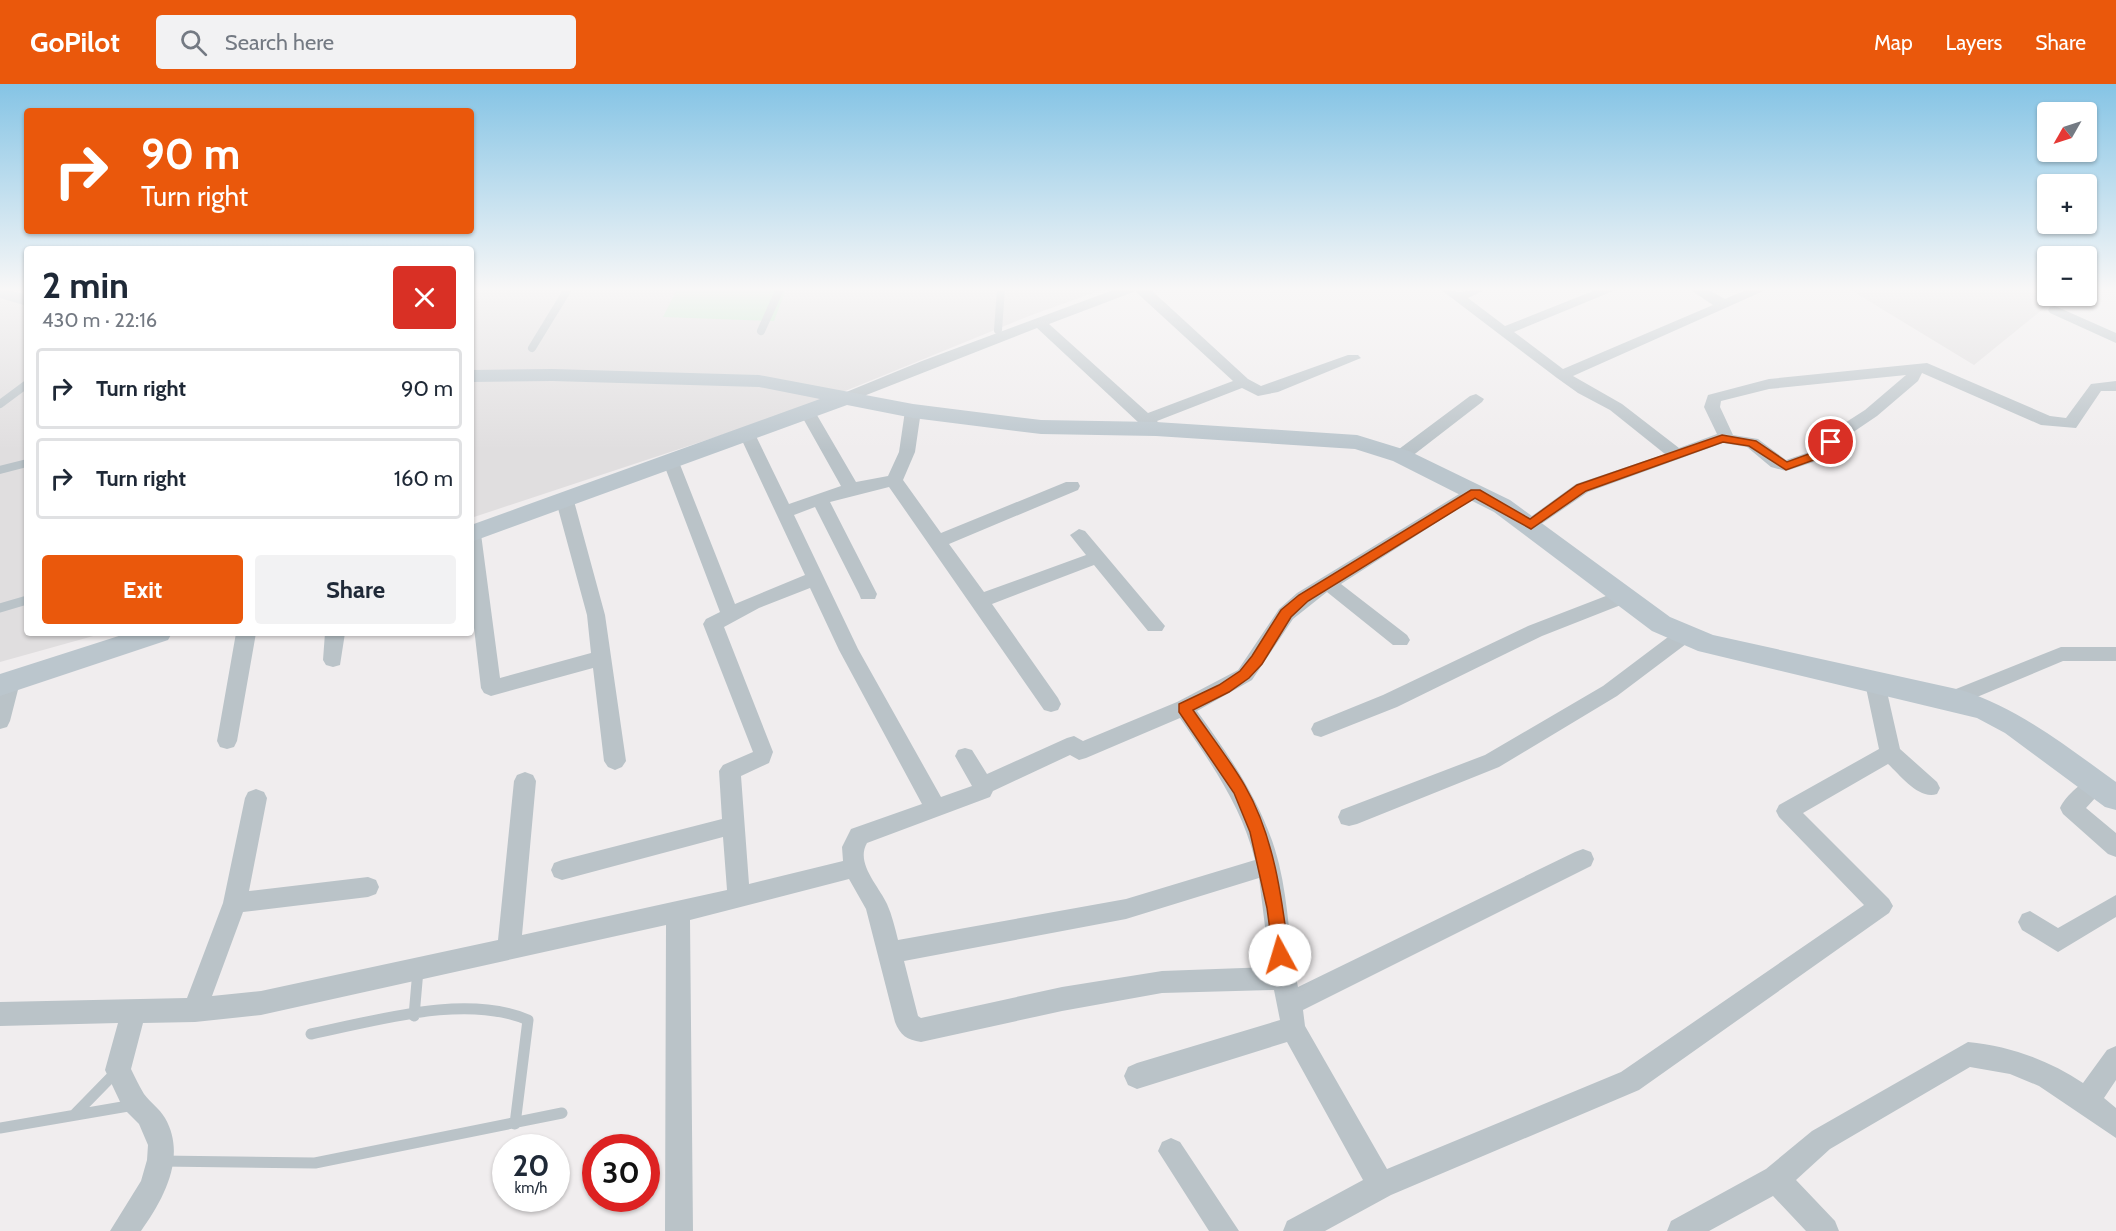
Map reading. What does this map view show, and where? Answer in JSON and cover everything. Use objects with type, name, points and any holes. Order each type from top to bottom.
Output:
[{"type":"street","points":[[474,533],[808,413],[986,343]]},
{"type":"street","points":[[1061,343],[1151,425]]},
{"type":"street","points":[[1200,343],[1244,382],[1258,391],[1273,389],[1353,358]]},
{"type":"street","points":[[1520,343],[1583,390],[1616,407],[1677,455]]},
{"type":"street","points":[[1562,375],[1637,343]]},
{"type":"street","points":[[1722,438],[1725,435],[1711,402],[1722,395],[1769,384],[1915,369],[1932,370],[2047,422],[2061,424],[2070,424],[2096,387],[2116,386]]},
{"type":"street","points":[[1531,525],[1582,488],[1722,438],[1747,441],[1782,465],[1792,465],[1832,450],[1832,439],[1870,413],[1913,378],[1915,369]]},
{"type":"street","points":[[474,376],[552,375],[759,381],[913,411],[1041,427],[1151,425],[1357,442],[1401,456],[1475,492],[1531,525],[1661,624],[1683,636],[1707,644],[1875,684],[1953,699],[1987,710],[2015,725],[2106,791],[2071,808],[2116,847]]},
{"type":"street","points":[[1151,425],[1244,382]]},
{"type":"street","points":[[1401,456],[1476,399]]},
{"type":"street","points":[[913,411],[907,452],[895,480],[898,488],[1052,704]]},
{"type":"street","points":[[808,413],[851,489]]},
{"type":"street","points":[[747,434],[849,650],[936,808]]},
{"type":"street","points":[[671,462],[730,614]]},
{"type":"street","points":[[783,512],[851,489],[895,480]]},
{"type":"street","points":[[936,542],[1072,486]]},
{"type":"street","points":[[1283,978],[1162,982],[1062,999],[921,1030],[913,1029],[907,1022],[877,907],[855,868],[852,850],[854,842],[860,836],[977,794],[983,786],[1184,708],[1224,688],[1245,675],[1286,614],[1327,582],[1475,492]]},
{"type":"street","points":[[820,500],[868,594]]},
{"type":"street","points":[[565,501],[596,615],[615,761]]},
{"type":"street","points":[[1079,535],[1155,626]]},
{"type":"street","points":[[474,557],[491,688],[602,658]]},
{"type":"street","points":[[980,601],[1098,557]]},
{"type":"street","points":[[739,896],[728,776],[730,771],[762,757],[763,752],[713,629],[716,620],[814,579]]},
{"type":"street","points":[[1327,582],[1400,640]]},
{"type":"street","points":[[1321,729],[1389,701],[1527,635],[1624,596]]},
{"type":"street","points":[[0,721],[5,683],[150,636]]},
{"type":"street","points":[[227,741],[245,636]]},
{"type":"street","points":[[333,660],[335,636]]},
{"type":"street","points":[[1349,817],[1492,761],[1610,691],[1683,636]]},
{"type":"street","points":[[1953,699],[2061,654],[2116,654]]},
{"type":"street","points":[[1875,684],[1890,753],[1929,788]]},
{"type":"street","points":[[1184,708],[1240,790],[1258,832],[1275,908],[1283,978],[1292,1015],[1381,1185]]},
{"type":"street","points":[[1297,1231],[1381,1185],[1630,1081],[1881,906],[1786,811],[1890,753]]},
{"type":"street","points":[[965,756],[983,786]]},
{"type":"street","points":[[509,951],[525,781]]},
{"type":"street","points":[[195,1010],[235,903],[256,798]]},
{"type":"street","points":[[562,870],[732,825]]},
{"type":"street","points":[[1137,1076],[1292,1015],[1583,859]]},
{"type":"street","points":[[890,953],[1126,909],[1267,866]]},
{"type":"street","points":[[0,1014],[195,1010],[261,1003],[509,951],[855,868]]},
{"type":"street","points":[[235,903],[368,887]]},
{"type":"street","points":[[2030,922],[2058,941],[2116,905]]},
{"type":"street","points":[[678,912],[679,1231]]},
{"type":"street","points":[[123,1231],[153,1188],[161,1161],[160,1139],[149,1116],[136,1104],[118,1070],[134,1011]]},
{"type":"street","points":[[1681,1231],[1776,1179],[1821,1140],[1968,1054],[1992,1055],[2024,1065],[2086,1099],[2116,1125]]},
{"type":"street","points":[[2086,1099],[2116,1059]]},
{"type":"street","points":[[1171,1151],[1226,1231]]},
{"type":"street","points":[[1776,1179],[1825,1231]]},
{"type":"lane","points":[[532,348],[535,343]]},
{"type":"lane","points":[[0,404],[24,386]]},
{"type":"lane","points":[[0,470],[24,464]]},
{"type":"lane","points":[[0,609],[24,601]]},
{"type":"lane","points":[[414,1016],[418,970]]},
{"type":"lane","points":[[311,1034],[446,1010],[490,1010],[518,1013],[528,1020],[515,1124]]},
{"type":"lane","points":[[73,1116],[118,1070]]},
{"type":"lane","points":[[0,1128],[136,1104]]},
{"type":"lane","points":[[161,1161],[315,1163],[562,1113]]},
{"type":"shaded area","points":[[0,343],[24,343],[24,636],[93,636],[0,662]]},
{"type":"shaded area","points":[[474,343],[964,343],[806,407],[474,517]]},
{"type":"shaded area","points":[[1937,343],[2002,343],[1974,365]]},
{"type":"route","points":[[1280,955],[1275,908],[1258,832],[1240,790],[1184,708],[1245,675],[1286,614],[1304,598],[1475,492],[1531,525],[1582,488],[1722,438],[1752,443],[1777,463],[1786,466],[1832,450],[1834,448],[1831,442]]}]
